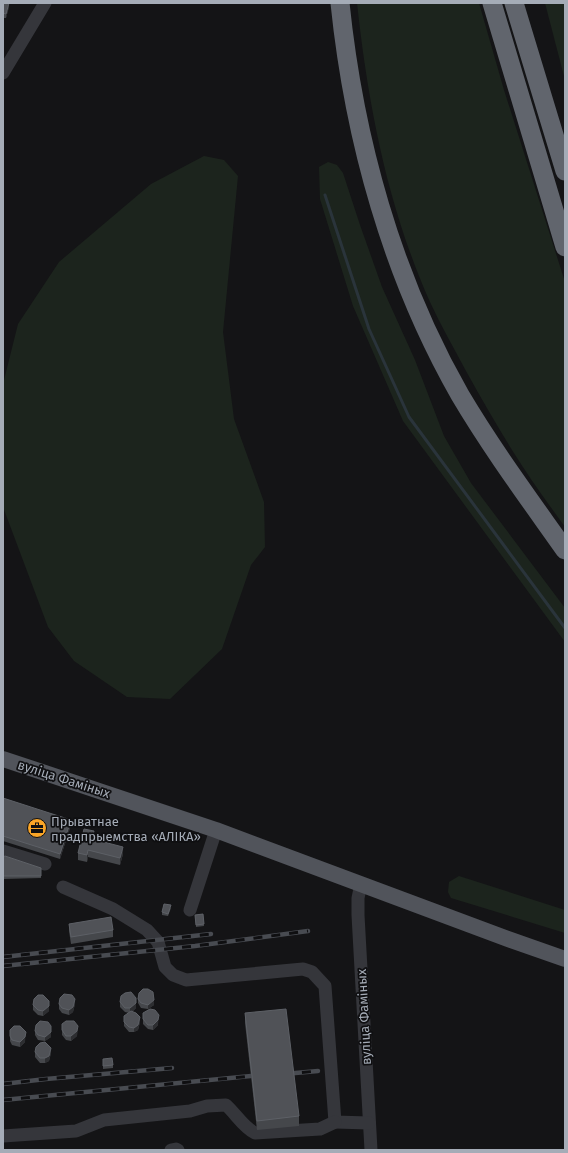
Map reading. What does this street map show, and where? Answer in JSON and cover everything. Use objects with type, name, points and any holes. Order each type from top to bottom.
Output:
[{"type":"highway","points":[[340,3],[343,32],[356,108],[372,176],[393,248],[427,329],[460,395],[499,457],[565,550]]},
{"type":"highway","points":[[492,3],[565,248]]},
{"type":"highway","points":[[514,3],[565,170]]},
{"type":"main road","name":"вуліца Фаміных","points":[[3,759],[216,830],[565,959]]},
{"type":"street","points":[[3,73],[45,3]]},
{"type":"street","points":[[190,910],[216,830]]},
{"type":"street","points":[[3,851],[45,864]]},
{"type":"street","name":"вуліца Фаміных","points":[[361,884],[358,898],[358,915],[371,1150]]},
{"type":"street","points":[[63,887],[113,909],[147,930],[158,942],[165,967],[174,974],[186,980],[303,969],[312,972],[318,977],[325,986],[335,1122]]},
{"type":"street","points":[[3,1136],[76,1131],[104,1120],[190,1111],[207,1106],[226,1105],[237,1115],[247,1128],[255,1133],[320,1129],[335,1122],[369,1123]]},
{"type":"street","points":[[171,1150],[178,1150]]},
{"type":"shaded area","points":[[357,3],[479,3],[504,90],[565,282],[565,527],[518,460],[483,401],[439,320],[415,266],[402,230],[382,156],[367,80]]},
{"type":"shaded area","points":[[545,3],[565,3],[565,80]]},
{"type":"shaded area","points":[[204,156],[224,160],[238,176],[223,332],[234,419],[264,502],[265,547],[251,565],[222,649],[170,699],[127,697],[74,661],[48,627],[3,507],[3,384],[18,324],[59,262],[151,184]]},
{"type":"shaded area","points":[[328,162],[337,165],[343,173],[382,287],[415,360],[444,436],[471,483],[565,608],[565,642],[403,421],[353,306],[320,199],[319,167]]},
{"type":"shaded area","points":[[459,876],[565,910],[565,933],[451,898],[448,892],[449,882]]},
{"type":"building","points":[[3,3],[9,3],[6,14],[3,13]]},
{"type":"building","name":"Прыватнае прадпрыемства «АЛІКА»","points":[[3,798],[71,820],[60,854],[3,836]]},
{"type":"building","points":[[84,829],[94,831],[92,839],[123,847],[120,858],[88,850],[87,855],[78,853]]},
{"type":"building","points":[[5,856],[41,868],[41,876],[3,876],[3,857]]},
{"type":"building","points":[[164,904],[171,905],[168,914],[162,912]]},
{"type":"building","points":[[203,914],[204,924],[196,925],[195,915]]},
{"type":"building","points":[[111,917],[113,930],[71,937],[69,924]]},
{"type":"building","points":[[143,989],[148,989],[153,992],[154,1000],[148,1005],[141,1003],[138,999],[139,993]]},
{"type":"building","points":[[131,992],[136,998],[136,1003],[130,1008],[125,1008],[120,1002],[121,996],[125,993]]},
{"type":"building","points":[[64,994],[72,995],[75,999],[73,1007],[69,1010],[62,1008],[59,1004],[60,998]]},
{"type":"building","points":[[38,995],[43,995],[49,1001],[49,1006],[43,1011],[38,1010],[33,1005],[34,999]]},
{"type":"building","points":[[150,1009],[155,1010],[159,1015],[158,1020],[153,1025],[148,1025],[143,1019],[143,1013]]},
{"type":"building","points":[[286,1009],[299,1116],[257,1121],[245,1013]]},
{"type":"building","points":[[131,1011],[140,1017],[138,1025],[134,1028],[129,1027],[124,1022],[124,1016]]},
{"type":"building","points":[[40,1021],[48,1022],[51,1026],[51,1032],[45,1037],[38,1035],[35,1031],[36,1025]]},
{"type":"building","points":[[66,1021],[74,1021],[78,1026],[77,1031],[71,1036],[66,1036],[62,1030],[62,1024]]},
{"type":"building","points":[[14,1026],[20,1026],[26,1032],[25,1037],[20,1042],[12,1040],[10,1036],[10,1030]]},
{"type":"building","points":[[45,1042],[51,1048],[49,1056],[40,1058],[35,1052],[36,1047],[40,1043]]},
{"type":"building","points":[[112,1058],[113,1065],[103,1066],[103,1059]]},
{"type":"waterway","points":[[325,195],[369,329],[409,417],[565,628]]},
{"type":"railway","points":[[3,966],[195,946],[308,931]]},
{"type":"railway","points":[[3,957],[211,934]]},
{"type":"railway","points":[[3,1084],[172,1068]]},
{"type":"railway","points":[[284,1074],[318,1071]]},
{"type":"railway","points":[[3,1100],[262,1075]]},
{"type":"place","name":"Прыватнае прадпрыемства «АЛІКА»","points":[[37,828]]}]
